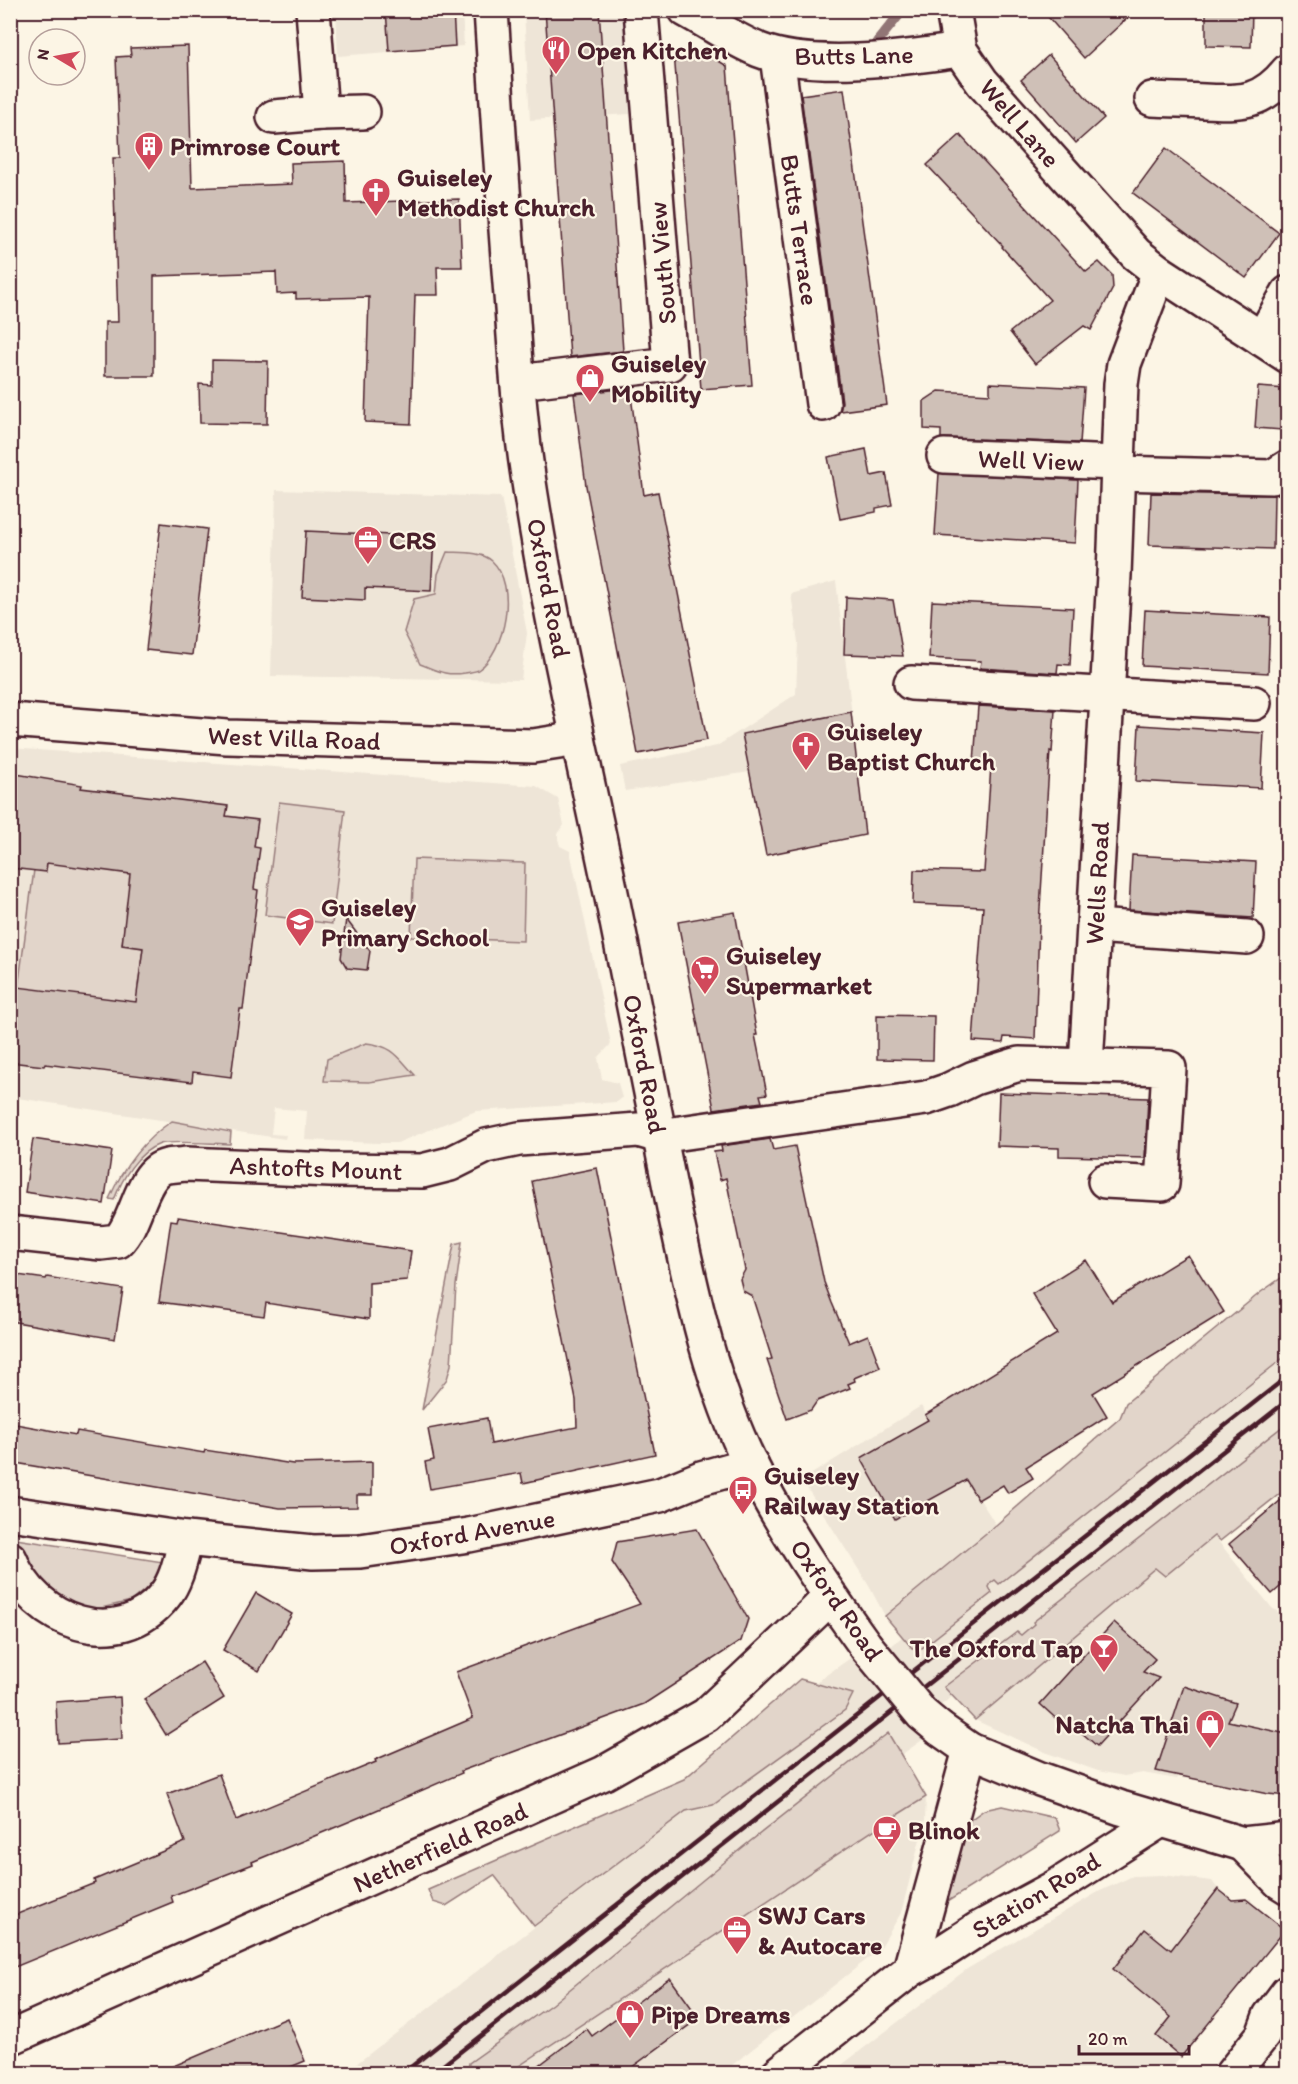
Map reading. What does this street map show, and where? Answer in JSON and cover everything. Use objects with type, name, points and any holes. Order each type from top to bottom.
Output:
[{"type":"street","points":[[313,10],[321,113]]},
{"type":"street","name":"Oxford Road","points":[[491,10],[518,382],[526,465],[533,506],[659,1136],[702,1334],[751,1464],[784,1523],[830,1596],[865,1645],[922,1714],[970,1750],[1040,1779],[1121,1808],[1243,1844],[1287,1839]]},
{"type":"street","name":"South View","points":[[518,382],[670,363],[641,10]]},
{"type":"street","name":"Butts Lane","points":[[686,10],[758,50],[777,56],[820,60],[898,59],[960,50]]},
{"type":"street","name":"Well Lane","points":[[953,10],[960,50],[982,82],[1136,254],[1159,272],[1275,347]]},
{"type":"street","name":"Butts Terrace","points":[[777,56],[823,404]]},
{"type":"street","points":[[1152,99],[1240,102],[1250,100],[1269,91],[1287,71]]},
{"type":"street","points":[[274,117],[363,112]]},
{"type":"street","name":"Wells Road","points":[[1086,1065],[1107,696],[1121,384],[1124,364],[1159,272]]},
{"type":"street","points":[[1275,347],[1287,293]]},
{"type":"street","name":"Well View","points":[[944,456],[1272,477],[1287,467]]},
{"type":"street","points":[[911,683],[1254,703]]},
{"type":"street","name":"West Villa Road","points":[[10,720],[239,737],[533,746],[578,739]]},
{"type":"street","points":[[1095,926],[1247,937]]},
{"type":"street","points":[[659,1136],[926,1098],[974,1078],[1019,1064],[1169,1068],[1162,1184],[1105,1180]]},
{"type":"street","name":"Ashtofts Mount","points":[[10,1233],[100,1243],[118,1241],[132,1222],[148,1180],[164,1166],[186,1164],[422,1171],[450,1164],[486,1146],[519,1140],[638,1130],[659,1136]]},
{"type":"street","name":"Oxford Avenue","points":[[10,1513],[186,1539],[313,1552],[360,1551],[469,1535],[660,1495],[701,1478],[751,1464]]},
{"type":"street","points":[[10,1558],[14,1570],[23,1583],[46,1606],[72,1622],[84,1626],[100,1626],[126,1622],[139,1617],[165,1595],[174,1578],[186,1539]]},
{"type":"street","name":"Netherfield Road","points":[[10,2038],[604,1773],[706,1715],[830,1596]]},
{"type":"street","points":[[910,1970],[970,1750]]},
{"type":"street","name":"Station Road","points":[[778,2073],[910,1970],[978,1929],[1054,1888],[1161,1820]]},
{"type":"street","name":"Oxford Road","points":[[1243,1844],[1287,1887]]},
{"type":"street","points":[[1232,2073],[1263,2035],[1270,2016],[1287,1992]]},
{"type":"street","points":[[1263,2035],[1280,2025],[1287,2014]]},
{"type":"shaded area","points":[[336,11],[462,11],[464,46],[338,56]]},
{"type":"shaded area","points":[[524,11],[623,11],[630,114],[530,120]]},
{"type":"shaded area","points":[[276,490],[501,497],[527,633],[521,680],[271,676]]},
{"type":"shaded area","points":[[447,552],[471,553],[487,558],[500,572],[505,585],[505,617],[502,633],[488,661],[474,672],[447,673],[420,664],[404,632],[414,599],[436,594],[438,574]]},
{"type":"shaded area","points":[[836,581],[858,766],[779,781],[776,768],[625,791],[620,766],[717,746],[796,694],[798,642],[791,594]]},
{"type":"shaded area","name":"Guiseley Primary School","points":[[10,748],[536,786],[558,799],[564,825],[558,834],[558,839],[560,846],[570,851],[611,1044],[598,1058],[602,1079],[618,1083],[622,1098],[617,1102],[476,1111],[397,1143],[378,1143],[305,1140],[307,1111],[274,1108],[271,1134],[286,1135],[285,1139],[11,1097]]},
{"type":"shaded area","points":[[279,802],[345,810],[332,924],[265,915]]},
{"type":"shaded area","points":[[161,848],[146,923],[125,921],[122,944],[143,948],[138,986],[164,990],[161,1011],[16,1003],[34,870],[47,863]]},
{"type":"shaded area","points":[[414,859],[525,863],[523,941],[411,937]]},
{"type":"shaded area","points":[[366,1043],[389,1050],[415,1075],[369,1082],[324,1081],[327,1059]]},
{"type":"shaded area","points":[[172,1121],[231,1132],[230,1144],[183,1142],[160,1144],[137,1160],[126,1175],[114,1200],[109,1199],[134,1156],[151,1137]]},
{"type":"shaded area","points":[[462,1242],[456,1285],[451,1365],[447,1379],[422,1410],[454,1244]]},
{"type":"shaded area","points":[[1287,1274],[1287,1355],[999,1584],[995,1580],[991,1583],[989,1587],[992,1593],[922,1648],[912,1648],[885,1616],[996,1525],[1120,1418],[1126,1403],[1261,1292]]},
{"type":"shaded area","points":[[1287,1355],[1287,1423],[1034,1621],[1034,1624],[1020,1635],[1018,1632],[945,1687],[952,1697],[917,1722],[928,1736],[901,1755],[887,1733],[552,2004],[469,2062],[468,2073],[343,2074],[686,1811],[713,1805],[853,1694],[815,1683],[859,1652],[870,1664],[903,1636],[912,1648],[992,1592],[989,1587],[991,1583],[996,1579],[999,1584]]},
{"type":"shaded area","points":[[921,1406],[996,1525],[885,1616],[869,1586],[802,1480]]},
{"type":"shaded area","points":[[1287,1423],[1287,1488],[1220,1541],[1214,1536],[1165,1576],[1155,1568],[975,1720],[944,1687],[1017,1632],[1021,1635],[1034,1624],[1033,1622]]},
{"type":"shaded area","points":[[1214,1536],[1272,1608],[1287,1618],[1287,1796],[1179,1776],[1177,1779],[1143,1773],[1124,1776],[1098,1771],[1047,1753],[975,1720],[1155,1568],[1165,1575]]},
{"type":"shaded area","points":[[16,1539],[163,1562],[154,1582],[131,1601],[97,1609],[74,1605],[39,1580],[18,1548]]},
{"type":"shaded area","points":[[800,1679],[853,1694],[845,1710],[713,1805],[686,1811],[534,1926],[494,1875],[446,1906],[433,1902],[428,1890],[684,1779]]},
{"type":"shaded area","points":[[888,1733],[926,1797],[510,2072],[468,2073],[469,2063],[552,2004],[743,1847]]},
{"type":"shaded area","points":[[926,1797],[925,1820],[901,1913],[879,1950],[722,2073],[508,2074],[886,1822]]},
{"type":"shaded area","points":[[1002,1806],[1055,1818],[1060,1831],[942,1905],[966,1823],[984,1810]]},
{"type":"shaded area","points":[[1162,1875],[1212,1881],[1218,1889],[1239,1905],[1239,1900],[1251,1899],[1252,1904],[1278,1925],[1285,1924],[1285,1937],[1279,1937],[1167,2073],[830,2074],[967,1969],[1100,1891],[1133,1876]]},
{"type":"building","points":[[386,10],[453,10],[455,46],[389,51]]},
{"type":"building","points":[[545,10],[599,10],[623,351],[570,357]]},
{"type":"building","points":[[1042,10],[1136,10],[1084,58]]},
{"type":"building","points":[[1206,10],[1252,10],[1251,47],[1206,46]]},
{"type":"building","points":[[188,46],[192,188],[292,184],[291,163],[345,161],[346,203],[459,199],[462,267],[437,267],[438,295],[415,295],[411,424],[365,422],[369,297],[296,299],[296,293],[277,294],[276,272],[154,276],[154,376],[105,376],[105,322],[118,322],[113,158],[120,158],[116,57],[131,56],[130,48]]},
{"type":"building","points":[[702,51],[727,66],[752,385],[701,389],[674,53]]},
{"type":"building","points":[[1049,55],[1104,118],[1076,143],[1021,80]]},
{"type":"building","points":[[844,89],[887,405],[840,411],[842,402],[801,95]]},
{"type":"building","points":[[960,135],[1086,272],[1099,262],[1112,275],[1113,288],[1091,330],[1084,326],[1035,364],[1010,332],[1050,300],[927,165]]},
{"type":"building","points":[[1166,148],[1279,233],[1246,278],[1133,193]]},
{"type":"building","points":[[212,360],[268,361],[267,424],[200,423],[199,384],[212,385]]},
{"type":"building","points":[[990,383],[1084,388],[1080,443],[941,438],[941,430],[924,429],[924,401],[939,391],[990,394]]},
{"type":"building","points":[[1258,387],[1286,389],[1282,430],[1255,428]]},
{"type":"building","points":[[630,388],[644,495],[658,492],[707,740],[638,754],[586,486],[574,394]]},
{"type":"building","points":[[866,449],[871,476],[886,473],[892,505],[876,508],[876,512],[840,519],[828,457]]},
{"type":"building","points":[[939,473],[1078,480],[1075,543],[935,535]]},
{"type":"building","points":[[1151,493],[1274,495],[1273,549],[1149,545]]},
{"type":"building","points":[[161,523],[207,529],[192,655],[146,650]]},
{"type":"building","name":"CRS","points":[[306,531],[434,537],[431,591],[365,588],[365,600],[302,597]]},
{"type":"building","points":[[846,597],[893,600],[903,656],[844,654]]},
{"type":"building","points":[[932,601],[1073,608],[1070,665],[1058,664],[1057,673],[980,668],[981,661],[929,658]]},
{"type":"building","points":[[1145,610],[1270,617],[1268,673],[1142,666]]},
{"type":"building","points":[[978,706],[1055,710],[1052,752],[1050,751],[1039,924],[1035,1039],[1004,1037],[1003,1043],[973,1041],[983,907],[913,904],[914,870],[984,872],[991,765],[974,763]]},
{"type":"building","name":"Guiseley Baptist Church","points":[[851,712],[865,835],[766,855],[742,734]]},
{"type":"building","points":[[1139,725],[1264,733],[1261,788],[1136,781]]},
{"type":"building","points":[[10,773],[82,785],[81,788],[228,806],[226,816],[258,820],[254,847],[260,848],[254,889],[258,890],[243,1009],[240,1009],[231,1077],[193,1072],[192,1082],[45,1064],[44,1066],[10,1062],[10,986],[136,1002],[143,948],[122,945],[130,874],[47,863],[46,872],[10,868]]},
{"type":"building","points":[[1132,855],[1256,862],[1253,918],[1129,910]]},
{"type":"building","points":[[735,912],[767,1094],[760,1095],[762,1102],[714,1109],[678,922]]},
{"type":"building","points":[[346,919],[370,951],[367,970],[347,968],[341,958]]},
{"type":"building","points":[[877,1015],[934,1016],[933,1060],[877,1059]]},
{"type":"building","points":[[999,1093],[1148,1098],[1145,1158],[1059,1156],[1059,1148],[997,1146]]},
{"type":"building","points":[[33,1139],[112,1151],[104,1204],[25,1192]]},
{"type":"building","points":[[770,1139],[773,1150],[795,1146],[824,1282],[832,1303],[849,1343],[868,1335],[880,1367],[854,1378],[855,1381],[848,1384],[850,1388],[817,1401],[811,1410],[787,1419],[767,1360],[772,1359],[752,1296],[743,1291],[740,1279],[745,1270],[726,1178],[720,1180],[714,1152],[722,1151],[721,1146]]},
{"type":"building","points":[[597,1168],[655,1454],[523,1483],[521,1473],[430,1489],[425,1462],[434,1460],[428,1429],[487,1418],[491,1444],[577,1427],[576,1400],[532,1181]]},
{"type":"building","points":[[178,1217],[411,1251],[407,1280],[369,1283],[369,1319],[266,1303],[264,1316],[159,1302],[171,1220],[177,1221]]},
{"type":"building","points":[[1188,1255],[1224,1312],[1093,1393],[1107,1416],[1026,1467],[1033,1478],[1008,1493],[1003,1485],[978,1500],[966,1480],[895,1519],[861,1458],[928,1420],[925,1415],[1057,1334],[1032,1294],[1086,1260],[1112,1302]]},
{"type":"building","points":[[10,1274],[46,1279],[47,1277],[123,1289],[115,1339],[10,1321]]},
{"type":"building","points":[[10,1423],[76,1435],[77,1431],[204,1453],[205,1450],[293,1464],[372,1462],[372,1495],[357,1495],[357,1507],[280,1508],[10,1462]]},
{"type":"building","points":[[1287,1495],[1287,1581],[1272,1594],[1229,1544]]},
{"type":"building","points":[[697,1529],[748,1619],[741,1641],[644,1704],[461,1771],[462,1773],[252,1862],[253,1864],[171,1896],[173,1902],[10,1969],[10,1917],[95,1883],[94,1880],[185,1842],[167,1794],[219,1774],[236,1820],[376,1762],[375,1760],[473,1718],[456,1672],[640,1604],[612,1562],[617,1542]]},
{"type":"building","points":[[256,1593],[292,1614],[259,1671],[223,1650]]},
{"type":"building","name":"The Oxford Tap","points":[[1114,1622],[1155,1659],[1143,1672],[1159,1678],[1097,1746],[1067,1720],[1063,1725],[1040,1704]]},
{"type":"building","points":[[202,1662],[224,1698],[166,1735],[144,1699]]},
{"type":"building","points":[[1184,1686],[1236,1703],[1228,1721],[1287,1734],[1287,1796],[1156,1771]]},
{"type":"building","points":[[120,1697],[122,1739],[58,1743],[56,1702]]},
{"type":"building","points":[[1218,1889],[1232,1900],[1246,1899],[1285,1930],[1181,2057],[1156,2036],[1171,2017],[1113,1969],[1145,1929],[1171,1950]]},
{"type":"building","points":[[670,1978],[699,2018],[624,2073],[529,2073],[587,2029],[592,2036]]},
{"type":"building","points":[[287,2018],[305,2061],[276,2073],[157,2073]]},
{"type":"waterway","points":[[877,42],[903,10]]},
{"type":"railway","points":[[402,2074],[1288,1376]]},
{"type":"railway","points":[[432,2074],[1288,1400]]},
{"type":"place","name":"Open Kitchen","points":[[556,76]]},
{"type":"place","name":"Primrose Court","points":[[149,172]]},
{"type":"place","name":"Guiseley Methodist Church","points":[[376,218]]},
{"type":"place","name":"Guiseley Mobility","points":[[590,404]]},
{"type":"place","name":"CRS","points":[[368,566]]},
{"type":"place","name":"Guiseley Baptist Church","points":[[806,772]]},
{"type":"place","name":"Guiseley Primary School","points":[[300,948]]},
{"type":"place","name":"Guiseley Supermarket","points":[[705,996]]},
{"type":"place","name":"Guiseley Railway Station","points":[[743,1516]]},
{"type":"place","name":"The Oxford Tap","points":[[1104,1674]]},
{"type":"place","name":"Natcha Thai","points":[[1210,1750]]},
{"type":"place","name":"Blinok","points":[[887,1856]]},
{"type":"place","name":"SWJ Cars & Autocare","points":[[737,1956]]},
{"type":"place","name":"Pipe Dreams","points":[[630,2040]]}]
